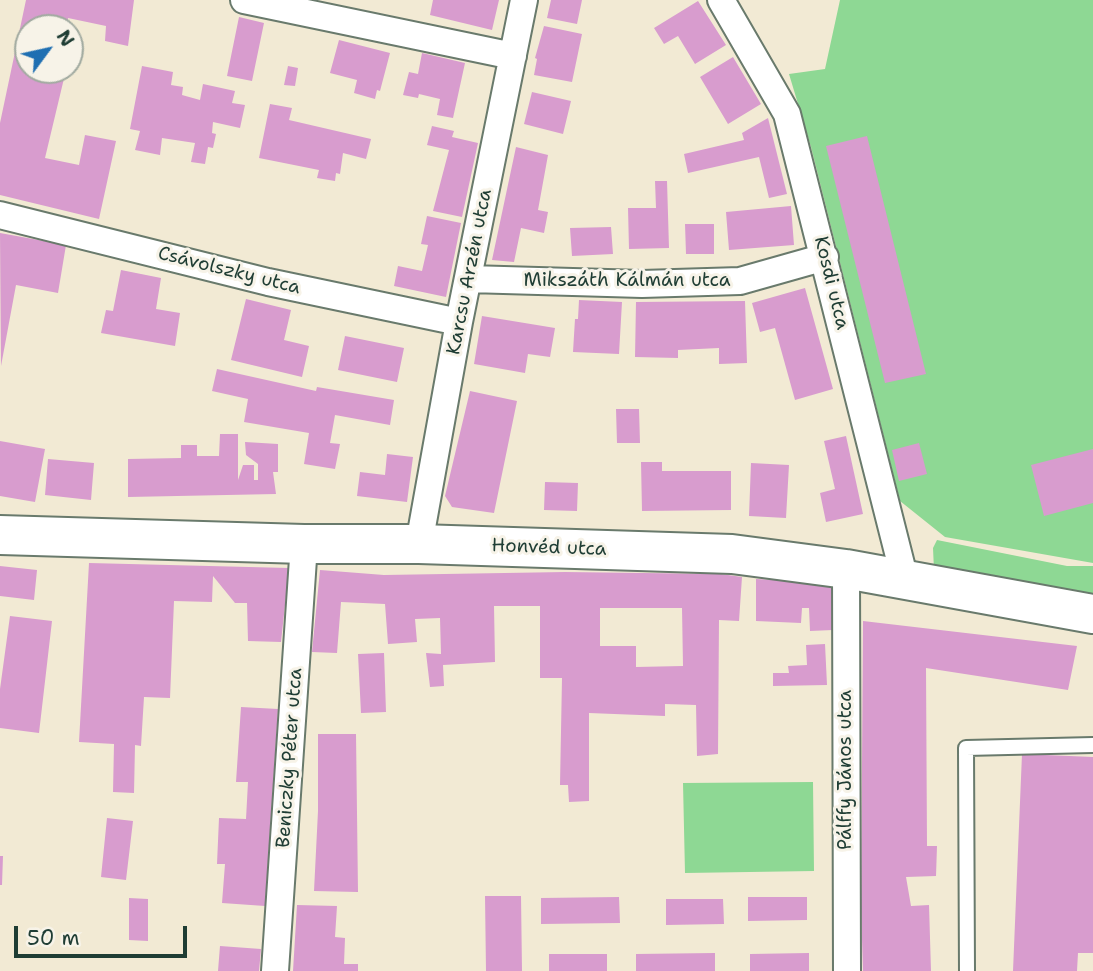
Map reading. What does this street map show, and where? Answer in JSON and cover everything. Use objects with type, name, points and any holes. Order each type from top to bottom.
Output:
[{"type":"street","points":[[244,0],[513,56]]},
{"type":"street","name":"Karcsu Arzén utca","points":[[419,544],[459,322],[524,0]]},
{"type":"street","name":"Kosdi utca","points":[[721,0],[787,114],[905,580]]},
{"type":"street","name":"Csávolszky utca","points":[[0,215],[268,282],[459,322]]},
{"type":"street","name":"Mikszáth Kálmán utca","points":[[468,279],[642,284],[740,281],[825,257]]},
{"type":"street","name":"Honvéd utca","points":[[0,535],[732,554],[846,569],[1093,614]]},
{"type":"street","name":"Beniczky Péter utca","points":[[275,971],[304,544]]},
{"type":"street","name":"Pálffy János utca","points":[[846,569],[847,971]]},
{"type":"lane","points":[[967,971],[966,748],[1092,742]]},
{"type":"green space","points":[[840,0],[1093,0],[1093,563],[945,537],[900,501],[811,147],[789,74],[825,69]]},
{"type":"green space","points":[[937,540],[1067,566],[1093,566],[1093,600],[934,570],[933,548]]},
{"type":"green space","points":[[813,782],[814,871],[685,873],[683,783]]},
{"type":"building","points":[[26,0],[134,0],[128,46],[105,41],[106,26],[84,21],[84,14],[23,14]]},
{"type":"building","points":[[433,0],[499,0],[492,30],[430,15]]},
{"type":"building","points":[[551,0],[582,0],[577,24],[547,18]]},
{"type":"building","points":[[698,1],[726,45],[695,64],[678,36],[664,44],[654,28]]},
{"type":"building","points":[[239,17],[264,23],[252,81],[227,76]]},
{"type":"building","points":[[544,26],[582,34],[572,82],[534,75],[535,58]]},
{"type":"building","points":[[339,40],[390,53],[380,91],[377,90],[375,99],[354,93],[357,80],[330,73]]},
{"type":"building","points":[[422,53],[465,63],[453,118],[437,115],[440,99],[419,94],[418,98],[403,95],[409,72],[418,74]]},
{"type":"building","points":[[14,57],[14,84],[63,84],[45,158],[79,165],[85,135],[116,141],[99,219],[0,195],[0,123]]},
{"type":"building","points":[[733,57],[761,104],[728,124],[700,77]]},
{"type":"building","points":[[142,66],[173,72],[171,85],[183,87],[182,95],[200,100],[203,84],[235,91],[232,103],[245,105],[240,128],[213,122],[212,133],[216,134],[213,148],[208,147],[205,164],[191,162],[195,143],[162,138],[160,155],[135,150],[140,131],[130,129]]},
{"type":"building","points":[[288,66],[298,68],[295,86],[284,85]]},
{"type":"building","points":[[532,92],[571,101],[563,134],[524,124]]},
{"type":"building","points":[[270,104],[292,108],[289,120],[371,139],[366,159],[343,153],[340,174],[336,173],[335,181],[317,178],[319,170],[259,158]]},
{"type":"building","points":[[768,118],[787,194],[769,198],[759,157],[688,173],[684,154],[744,140],[742,133]]},
{"type":"building","points":[[432,126],[454,131],[452,137],[478,143],[462,217],[433,211],[449,150],[427,145]]},
{"type":"building","points":[[867,136],[926,374],[885,383],[826,146]]},
{"type":"building","points":[[516,147],[548,155],[538,210],[548,212],[544,233],[521,228],[514,262],[492,260]]},
{"type":"building","points":[[655,181],[667,181],[669,248],[629,249],[628,208],[656,208]]},
{"type":"building","points":[[791,206],[794,245],[729,250],[726,212]]},
{"type":"building","points":[[427,216],[461,223],[446,297],[394,286],[398,266],[422,271],[428,245],[421,244]]},
{"type":"building","points":[[685,224],[714,224],[714,254],[686,254]]},
{"type":"building","points":[[611,227],[613,254],[572,256],[570,228]]},
{"type":"building","points":[[0,233],[66,245],[58,293],[16,285],[1,366]]},
{"type":"building","points":[[121,270],[161,278],[156,309],[180,313],[175,346],[101,333],[106,310],[113,311]]},
{"type":"building","points":[[805,288],[833,389],[795,400],[775,328],[760,332],[752,303]]},
{"type":"building","points":[[246,299],[291,310],[284,340],[309,346],[302,377],[231,360]]},
{"type":"building","points":[[579,300],[622,302],[619,354],[573,352]]},
{"type":"building","points":[[745,301],[747,363],[719,364],[719,348],[678,350],[678,358],[635,357],[636,302]]},
{"type":"building","points":[[482,316],[555,328],[550,357],[528,354],[525,373],[474,364]]},
{"type":"building","points":[[345,336],[404,348],[397,382],[338,370]]},
{"type":"building","points":[[217,369],[316,391],[317,387],[394,400],[390,425],[335,415],[330,443],[340,444],[335,469],[304,464],[309,433],[244,422],[248,399],[212,391]]},
{"type":"building","points":[[470,391],[517,401],[494,513],[452,507],[445,496]]},
{"type":"building","points":[[616,409],[639,409],[640,443],[617,443]]},
{"type":"building","points":[[220,434],[238,434],[238,480],[243,465],[254,465],[254,480],[258,480],[258,464],[246,455],[245,442],[278,444],[278,472],[273,472],[276,494],[128,497],[128,459],[181,458],[181,445],[197,445],[197,456],[219,456]]},
{"type":"building","points":[[846,436],[863,514],[826,522],[820,493],[835,489],[824,441]]},
{"type":"building","points":[[0,441],[45,449],[35,502],[0,496]]},
{"type":"building","points":[[919,443],[927,474],[899,481],[892,450]]},
{"type":"building","points":[[1093,449],[1093,503],[1044,516],[1031,465]]},
{"type":"building","points":[[387,454],[413,457],[407,502],[357,496],[360,472],[385,475]]},
{"type":"building","points":[[48,459],[94,463],[91,500],[45,495]]},
{"type":"building","points":[[641,462],[662,462],[662,471],[731,471],[731,510],[642,511]]},
{"type":"building","points":[[751,463],[789,465],[786,518],[749,516]]},
{"type":"building","points":[[545,482],[578,483],[577,511],[544,510]]},
{"type":"building","points":[[89,563],[289,568],[281,642],[248,641],[247,603],[235,603],[213,576],[212,602],[174,601],[170,698],[144,697],[141,746],[135,745],[134,793],[113,792],[114,744],[79,742]]},
{"type":"building","points":[[0,566],[37,570],[34,600],[0,596]]},
{"type":"building","points":[[320,570],[384,575],[565,572],[721,574],[742,577],[739,621],[719,620],[718,754],[697,756],[696,705],[665,704],[665,716],[589,713],[589,801],[569,802],[568,785],[560,785],[562,678],[540,678],[540,606],[494,606],[495,662],[443,665],[444,686],[430,687],[426,653],[441,654],[440,618],[415,619],[417,642],[388,644],[385,604],[341,602],[337,653],[312,652]],"holes":[[[600,608],[682,608],[683,666],[636,667],[636,646],[600,646]]]},
{"type":"building","points":[[756,579],[835,583],[837,615],[833,630],[810,631],[809,608],[802,608],[801,623],[756,621]]},
{"type":"building","points":[[10,616],[52,621],[39,733],[0,728],[0,689]]},
{"type":"building","points":[[863,621],[1077,646],[1068,690],[926,668],[927,846],[937,846],[936,876],[906,877],[911,906],[929,905],[931,971],[863,971]]},
{"type":"building","points":[[825,644],[827,685],[773,686],[773,673],[789,673],[788,666],[807,665],[806,645]]},
{"type":"building","points":[[384,653],[386,712],[361,713],[358,654]]},
{"type":"building","points":[[241,707],[278,709],[265,906],[222,903],[225,864],[217,864],[219,818],[246,819],[248,782],[236,782]]},
{"type":"building","points":[[318,734],[356,734],[358,892],[314,891]]},
{"type":"building","points":[[1022,754],[1093,757],[1093,953],[1078,953],[1077,971],[1013,971]]},
{"type":"building","points":[[107,818],[133,821],[126,880],[101,877]]},
{"type":"building","points":[[0,856],[3,856],[2,885],[0,885]]},
{"type":"building","points":[[485,896],[521,896],[522,971],[486,971]]},
{"type":"building","points":[[619,897],[620,923],[541,924],[541,898]]},
{"type":"building","points":[[748,897],[807,897],[807,920],[748,921]]},
{"type":"building","points":[[129,898],[148,899],[148,941],[129,940]]},
{"type":"building","points":[[666,899],[723,899],[724,924],[666,925]]},
{"type":"building","points":[[297,905],[337,906],[335,937],[345,938],[344,964],[358,964],[358,971],[293,971]]},
{"type":"building","points":[[220,946],[261,949],[259,971],[218,971]]},
{"type":"building","points":[[715,953],[715,971],[636,971],[636,954]]},
{"type":"building","points":[[809,953],[809,971],[750,971],[750,954]]},
{"type":"building","points":[[549,954],[607,954],[607,971],[549,971]]}]
